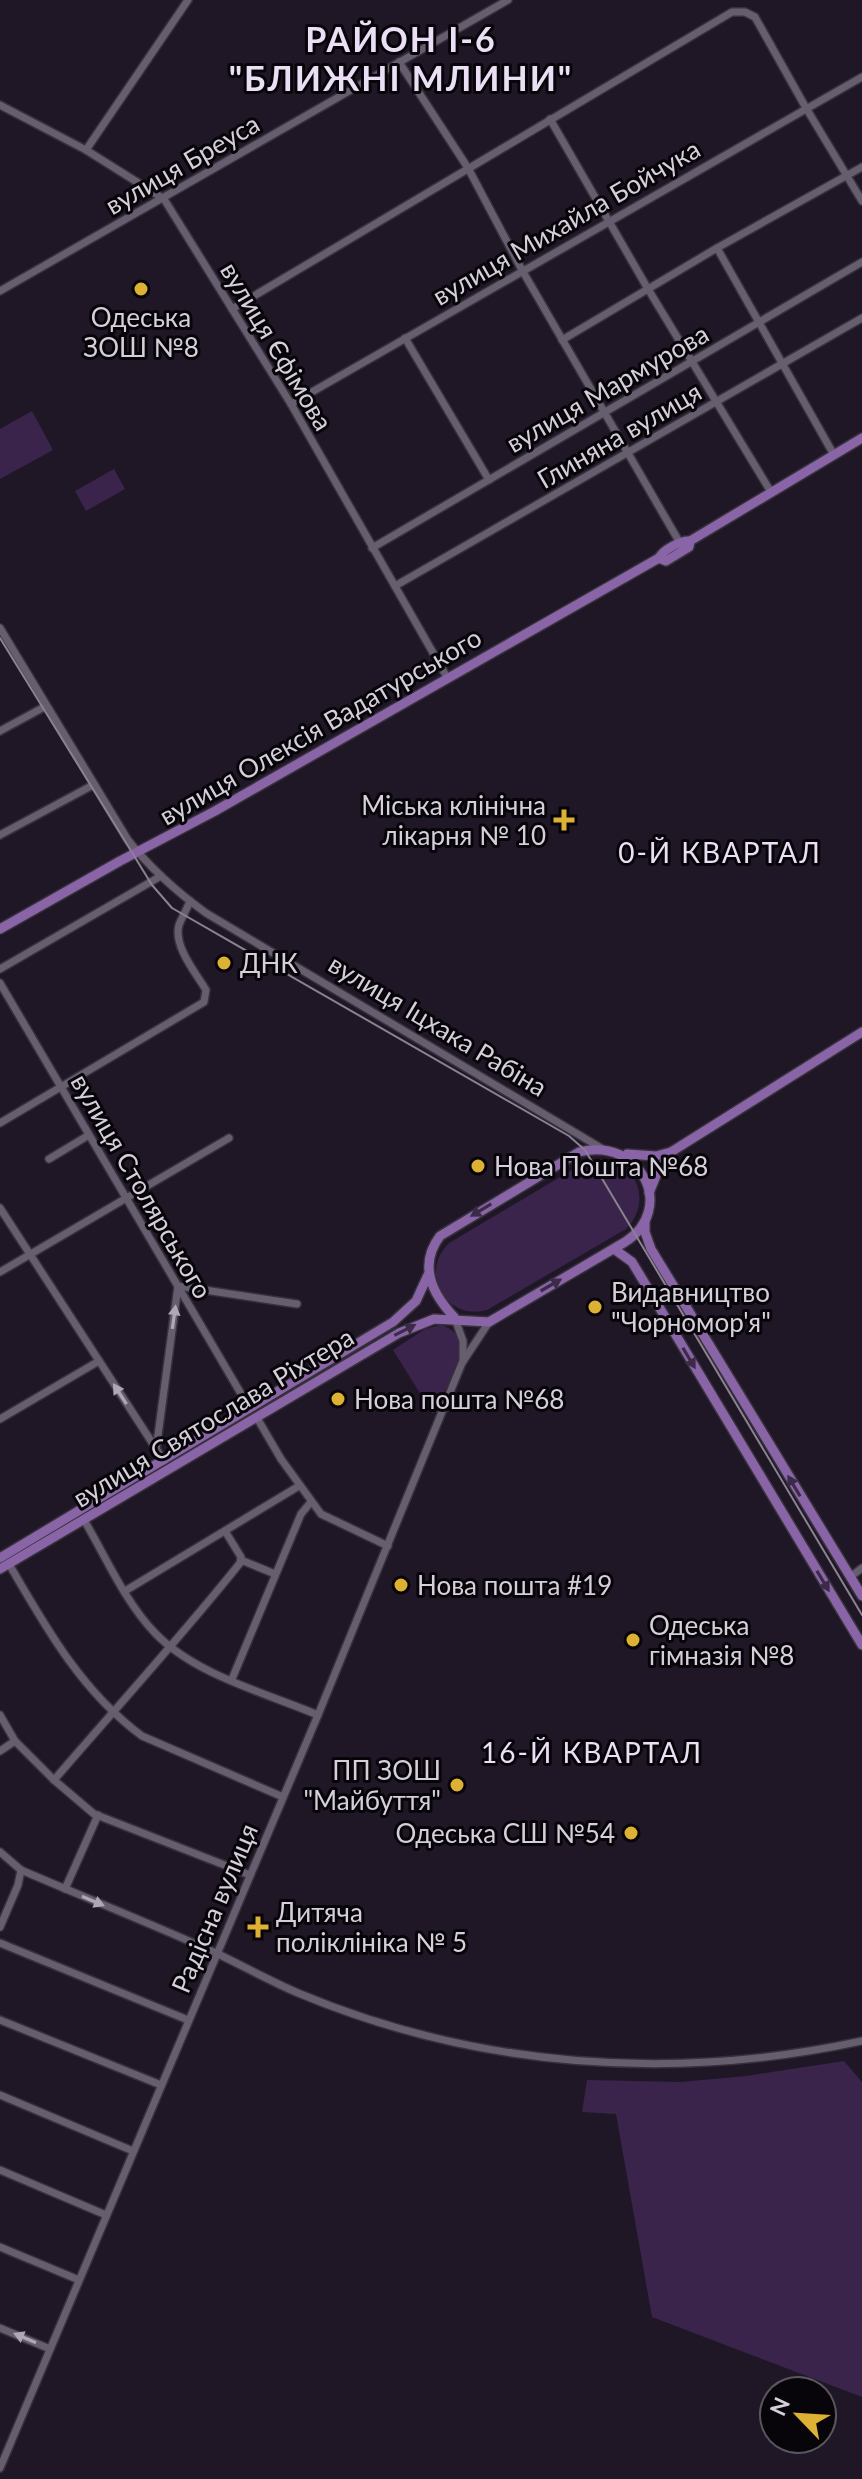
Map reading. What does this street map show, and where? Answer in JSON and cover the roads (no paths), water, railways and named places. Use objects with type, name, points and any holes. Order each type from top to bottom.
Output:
[{"type":"main road","name":"вулиця Олексія Вадатурського","points":[[0,929],[659,558],[666,561],[689,547],[685,542],[862,438]]},
{"type":"main road","points":[[862,1032],[671,1152],[658,1171],[649,1193],[645,1221],[651,1249],[862,1596]]},
{"type":"main road","points":[[601,1148],[636,1157],[671,1152]]},
{"type":"main road","name":"вулиця Святослава Ріхтера","points":[[2,1560],[393,1322],[416,1301],[428,1275],[431,1248],[440,1236],[579,1152],[601,1148]]},
{"type":"main road","points":[[616,1151],[638,1167],[649,1193]]},
{"type":"main road","points":[[489,1322],[614,1249],[635,1235],[645,1221]]},
{"type":"main road","points":[[614,1249],[632,1262],[862,1645]]},
{"type":"main road","points":[[428,1275],[440,1303],[455,1318]]},
{"type":"main road","name":"вулиця Святослава Ріхтера","points":[[2,1560],[84,1520],[399,1333],[434,1319],[489,1322]]},
{"type":"street","points":[[86,150],[188,0]]},
{"type":"street","name":"вулиця Бреуса","points":[[0,291],[508,0]]},
{"type":"street","points":[[232,309],[724,17],[740,12],[755,17],[862,201]]},
{"type":"street","points":[[399,62],[468,168],[562,340],[685,542]]},
{"type":"street","name":"вулиця Михайла Бойчука","points":[[291,404],[862,77]]},
{"type":"street","name":"вулиця Єфімова","points":[[0,105],[86,150],[164,199],[291,404],[448,679]]},
{"type":"street","points":[[550,119],[771,492]]},
{"type":"street","points":[[562,340],[862,167]]},
{"type":"street","points":[[717,248],[834,455]]},
{"type":"street","name":"вулиця Мармурова","points":[[372,548],[862,262]]},
{"type":"street","name":"Глиняна вулиця","points":[[395,586],[862,318]]},
{"type":"street","points":[[405,338],[489,480]]},
{"type":"street","name":"вулиця Іцхака Рабіна","points":[[0,628],[4,642],[93,785],[138,853],[161,876],[206,913],[601,1148]]},
{"type":"street","points":[[0,731],[46,706]]},
{"type":"street","points":[[0,835],[93,785]]},
{"type":"street","points":[[0,969],[161,876]]},
{"type":"street","points":[[0,1123],[201,1005],[206,999],[206,990],[178,935],[190,901]]},
{"type":"street","name":"вулиця Столярського","points":[[0,983],[250,1409]]},
{"type":"street","points":[[49,1159],[89,1135]]},
{"type":"street","points":[[0,1272],[229,1138]]},
{"type":"street","points":[[0,1208],[169,1469]]},
{"type":"street","points":[[156,1450],[178,1286],[297,1304]]},
{"type":"street","name":"Радісна вулиця","points":[[455,1318],[463,1341],[462,1363]]},
{"type":"street","name":"Радісна вулиця","points":[[0,2468],[318,1715],[462,1363],[489,1322]]},
{"type":"street","points":[[0,1419],[99,1361]]},
{"type":"street","points":[[257,1418],[299,1486],[321,1514],[388,1546]]},
{"type":"street","points":[[125,1591],[299,1486]]},
{"type":"street","points":[[232,1679],[301,1514],[311,1502]]},
{"type":"street","points":[[84,1520],[125,1591],[154,1632],[171,1648],[188,1660],[318,1715]]},
{"type":"street","points":[[225,1531],[241,1560],[275,1574]]},
{"type":"street","points":[[2,1560],[56,1646],[112,1712],[142,1736],[283,1797]]},
{"type":"street","points":[[54,1780],[171,1648],[241,1560]]},
{"type":"street","points":[[850,1577],[862,1568]]},
{"type":"street","points":[[0,1715],[15,1741],[54,1780],[98,1815],[250,1875]]},
{"type":"street","points":[[0,1751],[15,1741]]},
{"type":"street","points":[[65,1889],[98,1815]]},
{"type":"street","points":[[0,1852],[21,1870],[296,1992],[334,2007],[462,2045],[535,2058],[600,2063],[703,2064],[808,2053],[862,2041]]},
{"type":"street","points":[[0,1927],[21,1870]]},
{"type":"street","points":[[0,1943],[188,2020]]},
{"type":"street","points":[[0,2020],[161,2085]]},
{"type":"street","points":[[0,2095],[133,2151]]},
{"type":"street","points":[[0,2170],[106,2215]]},
{"type":"street","points":[[0,2247],[79,2280]]},
{"type":"street","points":[[0,2328],[50,2349]]},
{"type":"tram line","points":[[0,638],[152,885],[172,908],[569,1136],[585,1150],[862,1615]]},
{"type":"place","name":"Одеська ЗОШ №8","points":[[141,289]]},
{"type":"place","name":"Міська клінічна лікарня № 10","points":[[564,820]]},
{"type":"place","name":"ДНК","points":[[224,963]]},
{"type":"place","name":"Нова Пошта №68","points":[[478,1166]]},
{"type":"place","name":"Видавництво \"Чорномор'я\"","points":[[595,1307]]},
{"type":"place","name":"Нова пошта №68","points":[[338,1399]]},
{"type":"place","name":"Нова пошта #19","points":[[401,1585]]},
{"type":"place","name":"Одеська гімназія №8","points":[[633,1640]]},
{"type":"place","name":"ПП ЗОШ \"Майбуття\"","points":[[457,1785]]},
{"type":"place","name":"Одеська СШ №54","points":[[631,1833]]},
{"type":"place","name":"Дитяча поліклініка № 5","points":[[258,1927]]},
{"type":"district","name":"РАЙОН І-6 \"БЛИЖНІ МЛИНИ\"","points":[[401,58]]},
{"type":"district","name":"0-Й КВАРТАЛ","points":[[720,852]]},
{"type":"district","name":"16-Й КВАРТАЛ","points":[[592,1752]]}]
